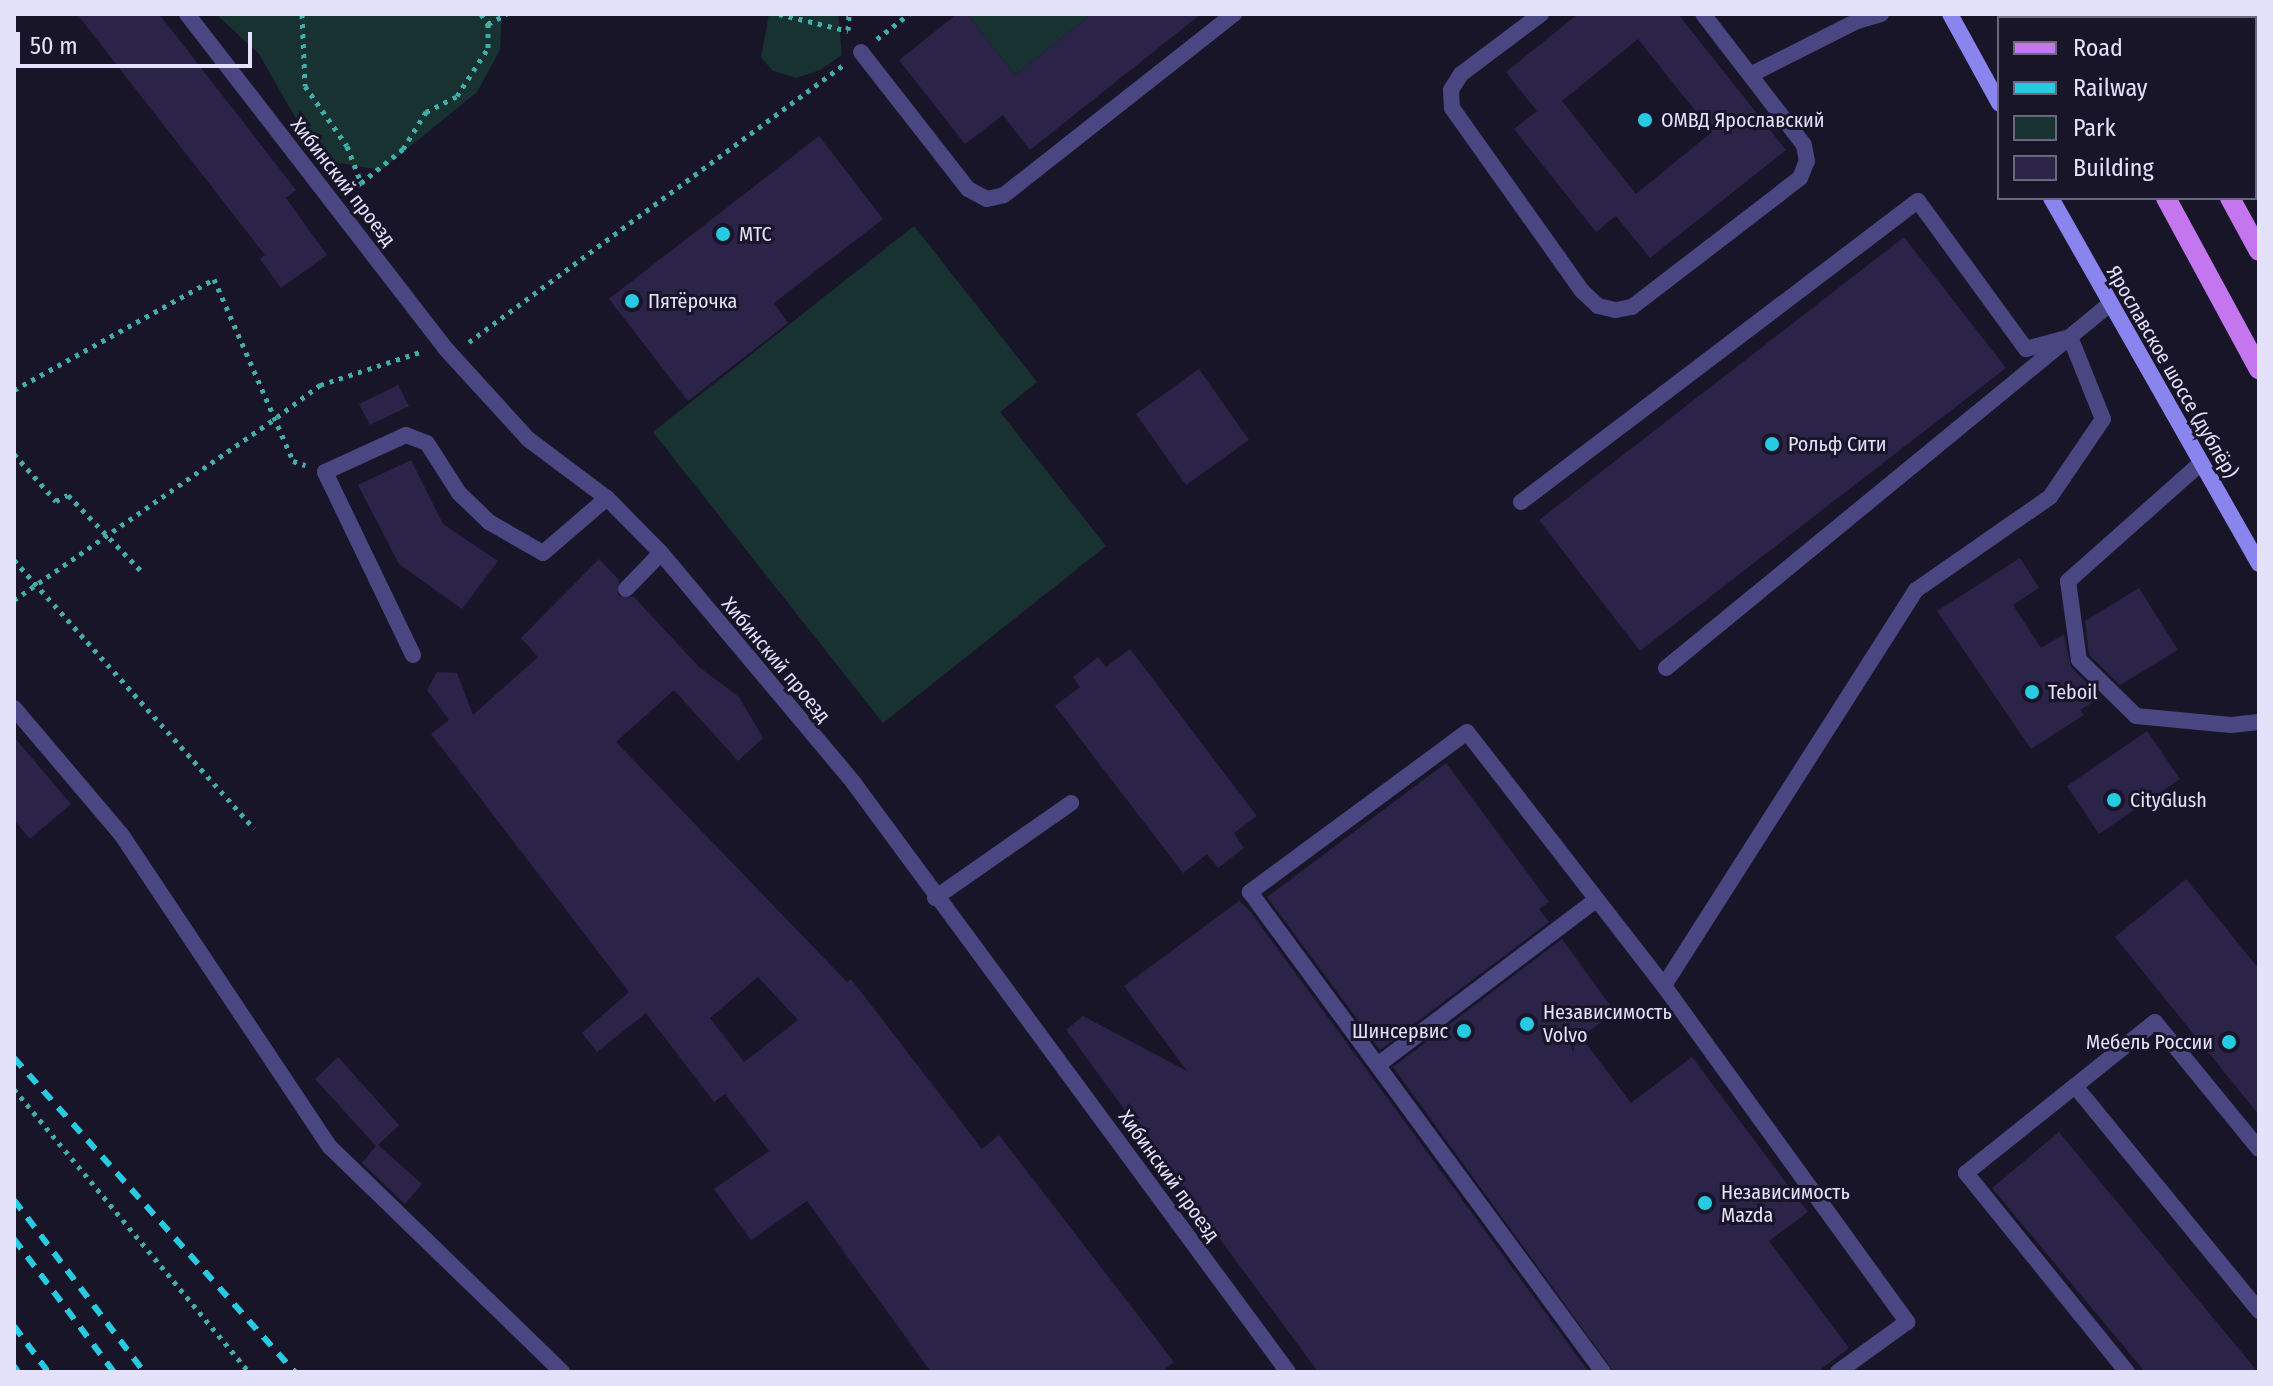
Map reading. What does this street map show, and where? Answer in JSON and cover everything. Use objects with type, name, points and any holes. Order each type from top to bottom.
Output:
[{"type":"main road","points":[[2167,200],[2259,369]]},
{"type":"main road","points":[[2231,200],[2259,251]]},
{"type":"street","name":"Хибинский проезд","points":[[187,14],[445,348],[528,439],[607,498],[661,553],[853,782],[935,898],[1288,1372]]},
{"type":"street","points":[[861,52],[968,189],[987,199],[1004,195],[1234,14]]},
{"type":"street","points":[[1541,14],[1461,74],[1451,90],[1452,108],[1582,291],[1598,306],[1632,307],[1800,178],[1807,161],[1804,145],[1703,14]]},
{"type":"street","points":[[1752,74],[1857,21],[1881,14]]},
{"type":"street","points":[[1950,14],[1997,99]]},
{"type":"street","name":"Ярославское шоссе (дублёр)","points":[[2052,200],[2259,564]]},
{"type":"street","points":[[1521,502],[1918,201],[2026,349],[2070,337]]},
{"type":"street","points":[[1666,668],[2110,304]]},
{"type":"street","points":[[1664,986],[1916,590],[2050,497],[2103,419],[2070,337]]},
{"type":"street","points":[[413,655],[325,472],[406,435],[427,443],[459,493],[489,522],[543,553],[607,498]]},
{"type":"street","points":[[2201,463],[2068,581],[2079,660],[2136,716],[2231,725],[2259,722]]},
{"type":"street","points":[[626,589],[661,553]]},
{"type":"street","points":[[14,708],[121,834],[330,1147],[562,1372]]},
{"type":"street","points":[[1603,1372],[1250,892],[1467,732],[1664,986],[1907,1322],[1838,1372]]},
{"type":"street","points":[[935,898],[1071,803]]},
{"type":"street","points":[[1379,1064],[1597,899]]},
{"type":"street","points":[[2127,1372],[1966,1173],[2155,1022],[2259,1149]]},
{"type":"street","points":[[2075,1086],[2259,1311]]},
{"type":"path","points":[[302,14],[305,86],[347,146],[361,183]]},
{"type":"path","points":[[332,200],[361,183],[403,149],[426,112],[457,96],[488,48],[488,24],[481,14]]},
{"type":"path","points":[[488,24],[507,14]]},
{"type":"path","points":[[779,14],[848,31]]},
{"type":"path","points":[[14,600],[320,385],[397,356],[471,342],[909,14]]},
{"type":"path","points":[[14,390],[214,279],[293,461],[325,472]]},
{"type":"path","points":[[14,454],[56,501],[68,495],[143,573]]},
{"type":"path","points":[[14,560],[254,828]]},
{"type":"path","points":[[14,1089],[249,1372]]},
{"type":"green space","points":[[216,14],[502,14],[500,50],[477,92],[381,170],[334,162],[310,143],[259,54]]},
{"type":"green space","points":[[769,14],[838,14],[842,55],[820,70],[796,78],[773,71],[761,57]]},
{"type":"green space","points":[[967,14],[1092,14],[1015,75]]},
{"type":"green space","points":[[914,226],[1037,382],[1000,412],[1106,546],[883,723],[653,432]]},
{"type":"building","points":[[77,14],[159,14],[296,190],[286,198],[327,255],[281,288],[260,259],[265,255]]},
{"type":"building","points":[[957,14],[967,14],[1015,75],[1092,14],[1201,14],[1030,150],[1003,115],[965,144],[899,60]]},
{"type":"building","points":[[1578,14],[1678,14],[1786,150],[1650,258],[1616,216],[1596,232],[1514,129],[1537,111],[1506,72]],"holes":[[[1638,39],[1712,132],[1636,194],[1562,101]]]},
{"type":"building","points":[[819,136],[883,219],[774,303],[788,323],[688,401],[609,299]]},
{"type":"building","name":"Рольф Сити","points":[[1904,237],[2006,368],[1640,651],[1539,520]]},
{"type":"building","points":[[1199,369],[1249,440],[1186,485],[1136,414]]},
{"type":"building","points":[[398,385],[409,406],[370,425],[359,404]]},
{"type":"building","points":[[411,460],[443,524],[498,561],[462,609],[399,564],[358,485]]},
{"type":"building","points":[[2020,558],[2039,588],[2013,605],[2041,648],[2064,634],[2071,667],[2101,697],[2080,710],[2084,715],[2031,749],[1937,611]]},
{"type":"building","points":[[599,559],[619,580],[618,596],[634,597],[699,667],[739,697],[763,738],[738,761],[674,690],[616,742],[847,982],[851,979],[982,1149],[999,1135],[1174,1362],[1161,1372],[931,1372],[807,1201],[751,1240],[714,1189],[769,1151],[725,1094],[714,1102],[646,1013],[597,1052],[582,1033],[629,992],[431,734],[449,720],[427,690],[437,672],[457,673],[473,715],[538,657],[521,638]],"holes":[[[758,977],[798,1020],[744,1062],[710,1018]]]},
{"type":"building","points":[[2139,588],[2178,650],[2120,685],[2089,655],[2085,621]]},
{"type":"building","points":[[1130,649],[1257,816],[1234,833],[1244,848],[1218,868],[1207,854],[1183,873],[1055,706],[1080,687],[1073,677],[1098,657],[1106,667]]},
{"type":"building","points":[[2147,731],[2180,779],[2099,834],[2067,786]]},
{"type":"building","points":[[14,737],[71,804],[30,839],[14,820]]},
{"type":"building","points":[[1446,763],[1549,902],[1539,909],[1549,922],[1380,1050],[1267,897]]},
{"type":"building","name":"Мебель России","points":[[2186,879],[2259,969],[2259,1115],[2115,937]]},
{"type":"building","points":[[1239,901],[1249,910],[1589,1372],[1318,1372],[1066,1030],[1083,1016],[1187,1071],[1124,986]]},
{"type":"building","points":[[1562,939],[1615,1012],[1581,1037],[1631,1103],[1692,1057],[1808,1212],[1769,1241],[1849,1348],[1817,1372],[1614,1372],[1393,1067]]},
{"type":"building","points":[[338,1057],[399,1125],[378,1145],[422,1184],[405,1204],[362,1163],[376,1146],[315,1079]]},
{"type":"building","points":[[2059,1132],[2258,1372],[2145,1372],[1992,1188]]},
{"type":"railway","points":[[14,1058],[295,1372]]},
{"type":"railway","points":[[14,1200],[144,1372]]},
{"type":"railway","points":[[14,1239],[114,1372]]},
{"type":"railway","points":[[14,1326],[48,1372]]},
{"type":"railway","points":[[14,1366],[18,1372]]},
{"type":"place","name":"ОМВД Ярославский","points":[[1645,120]]},
{"type":"place","name":"МТС","points":[[723,234]]},
{"type":"place","name":"Пятёрочка","points":[[632,301]]},
{"type":"place","name":"Рольф Сити","points":[[1772,444]]},
{"type":"place","name":"Teboil","points":[[2032,692]]},
{"type":"place","name":"CityGlush","points":[[2114,800]]},
{"type":"place","name":"Независимость Volvo","points":[[1527,1024]]},
{"type":"place","name":"Шинсервис","points":[[1464,1031]]},
{"type":"place","name":"Мебель России","points":[[2229,1042]]},
{"type":"place","name":"Независимость Mazda","points":[[1705,1203]]}]
